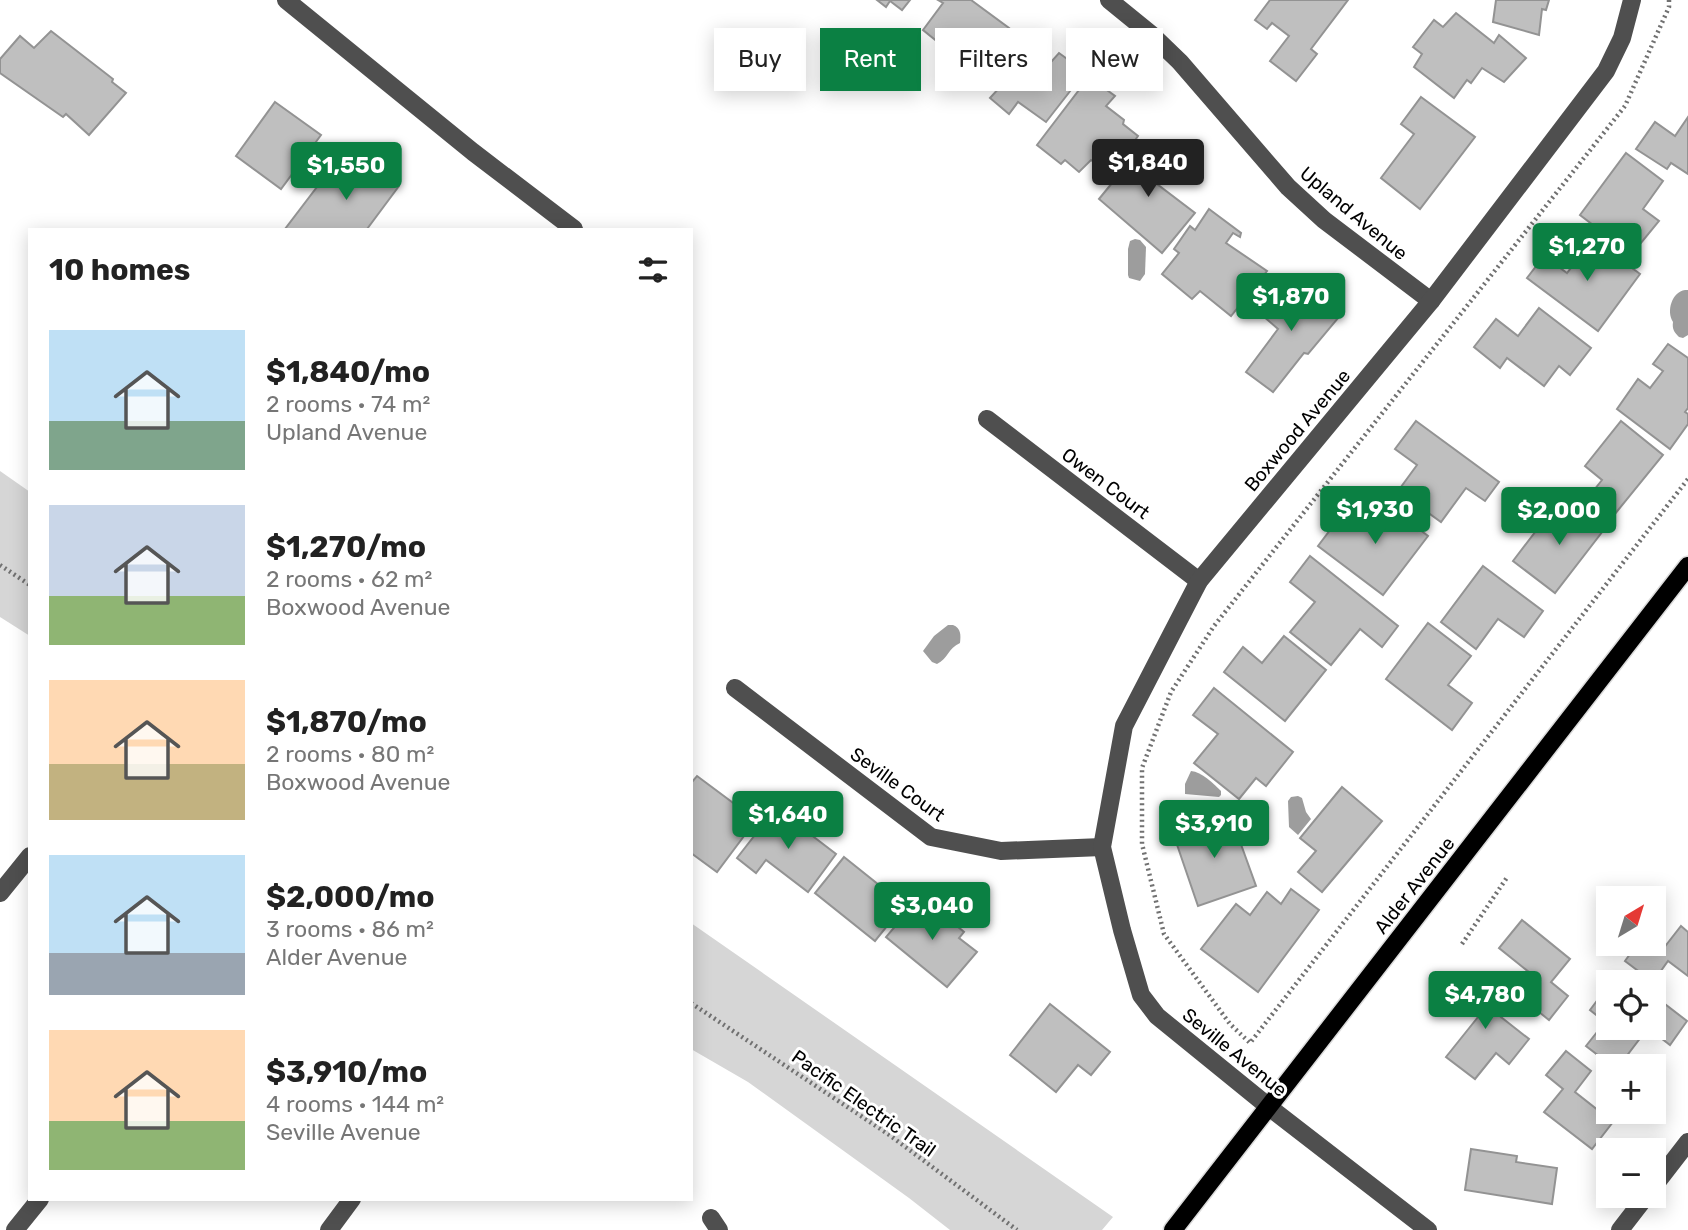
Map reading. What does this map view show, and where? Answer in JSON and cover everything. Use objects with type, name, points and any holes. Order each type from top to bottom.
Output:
[{"type":"main road","name":"Alder Avenue","points":[[1173,1230],[1688,566]]},
{"type":"street","points":[[286,0],[473,152],[573,228]]},
{"type":"street","name":"Upland Avenue","points":[[1109,0],[1180,62],[1288,187],[1324,220],[1431,301]]},
{"type":"street","name":"Boxwood Avenue","points":[[1102,847],[1124,726],[1199,580],[1431,301],[1606,71],[1622,38],[1632,0]]},
{"type":"street","name":"Owen Court","points":[[987,419],[1199,580]]},
{"type":"street","name":"Seville Court","points":[[735,688],[931,837],[1001,851],[1102,847]]},
{"type":"street","name":"Seville Avenue","points":[[1102,847],[1141,995],[1157,1016],[1428,1230]]},
{"type":"street","points":[[0,893],[28,858]]},
{"type":"street","points":[[1666,1170],[1688,1142]]},
{"type":"street","points":[[15,1230],[38,1201]]},
{"type":"street","points":[[329,1230],[351,1201]]},
{"type":"street","points":[[1620,1230],[1637,1208]]},
{"type":"path","points":[[1669,0],[1669,7],[1625,106],[1214,626],[1171,692],[1142,768],[1142,844],[1164,934],[1230,1024],[1250,1043],[1688,479]]},
{"type":"path","points":[[0,565],[28,584]]},
{"type":"path","points":[[1462,944],[1508,876]]},
{"type":"path","name":"Pacific Electric Trail","points":[[693,1004],[888,1134],[1017,1230]]},
{"type":"shaded area","points":[[1140,240],[1146,247],[1145,274],[1140,281],[1129,278],[1128,275],[1128,249],[1130,241]]},
{"type":"shaded area","points":[[1688,290],[1688,335],[1683,338],[1674,330],[1670,308],[1677,294]]},
{"type":"shaded area","points":[[0,471],[28,491],[28,635],[0,617]]},
{"type":"shaded area","points":[[948,625],[956,626],[959,630],[960,643],[937,664],[923,651],[934,636]]},
{"type":"shaded area","points":[[1191,771],[1207,778],[1221,791],[1221,795],[1185,794],[1185,784]]},
{"type":"shaded area","points":[[1291,797],[1302,798],[1311,819],[1298,835],[1289,827],[1288,801]]},
{"type":"shaded area","points":[[693,924],[1113,1217],[1102,1230],[950,1230],[748,1082],[693,1050]]},
{"type":"building","points":[[877,0],[910,0],[902,10],[890,1],[886,7]]},
{"type":"building","points":[[938,0],[971,0],[1009,28],[935,28],[935,40],[923,30],[943,3]]},
{"type":"building","points":[[1270,0],[1348,0],[1311,49],[1317,54],[1296,81],[1270,61],[1289,36],[1272,23],[1267,29],[1255,20]]},
{"type":"building","points":[[1496,0],[1549,0],[1546,10],[1542,9],[1539,35],[1493,22]]},
{"type":"building","points":[[1456,13],[1494,43],[1499,35],[1526,58],[1504,82],[1482,68],[1471,83],[1467,80],[1454,98],[1414,67],[1422,54],[1413,47],[1434,20],[1443,27]]},
{"type":"building","points":[[51,31],[113,79],[112,82],[126,93],[89,135],[66,114],[63,117],[0,73],[0,59],[20,36],[34,48]]},
{"type":"building","points":[[1059,53],[1066,58],[1066,91],[1070,91],[1046,122],[1018,102],[1009,114],[990,98],[996,91],[1052,91],[1052,61]]},
{"type":"building","points":[[1078,91],[1108,91],[1115,96],[1106,106],[1138,136],[1111,174],[1091,160],[1079,172],[1065,160],[1061,164],[1037,145]]},
{"type":"building","points":[[1421,97],[1475,137],[1420,209],[1381,178],[1414,134],[1401,124]]},
{"type":"building","points":[[275,102],[321,135],[281,189],[236,156]]},
{"type":"building","points":[[1688,117],[1688,174],[1671,163],[1667,169],[1636,149],[1655,122],[1675,136]]},
{"type":"building","points":[[1148,141],[1175,162],[1157,184],[1195,213],[1162,253],[1099,199],[1117,177],[1120,178]]},
{"type":"building","points":[[1626,153],[1663,181],[1643,209],[1659,221],[1641,243],[1627,233],[1618,244],[1580,215]]},
{"type":"building","points":[[365,161],[399,186],[368,228],[286,228],[330,170],[348,184]]},
{"type":"building","points":[[1209,209],[1241,233],[1240,237],[1233,233],[1226,243],[1267,271],[1231,316],[1200,291],[1192,299],[1162,274],[1179,253],[1174,249],[1190,226],[1195,230]]},
{"type":"building","points":[[1593,239],[1640,274],[1598,331],[1527,278],[1544,256],[1567,273]]},
{"type":"building","points":[[1289,277],[1339,317],[1308,354],[1304,353],[1273,392],[1246,372],[1278,329],[1262,315]]},
{"type":"building","points":[[1539,308],[1591,348],[1570,375],[1559,366],[1544,386],[1507,358],[1500,368],[1474,347],[1496,319],[1518,336]]},
{"type":"building","points":[[1668,344],[1688,358],[1688,408],[1685,412],[1688,414],[1688,424],[1670,449],[1617,409],[1638,379],[1650,388],[1663,371],[1653,364]]},
{"type":"building","points":[[1416,421],[1499,482],[1485,501],[1466,488],[1441,522],[1398,491],[1417,465],[1395,449]]},
{"type":"building","points":[[1621,421],[1663,455],[1610,520],[1586,500],[1602,480],[1585,466]]},
{"type":"building","points":[[1381,500],[1428,536],[1383,595],[1318,546],[1340,517],[1358,530]]},
{"type":"building","points":[[1555,506],[1571,519],[1580,507],[1606,527],[1555,593],[1513,561]]},
{"type":"building","points":[[1310,556],[1398,626],[1382,647],[1360,629],[1331,665],[1290,632],[1315,602],[1290,582]]},
{"type":"building","points":[[1483,566],[1543,611],[1524,637],[1498,619],[1476,649],[1441,622]]},
{"type":"building","points":[[1428,623],[1471,656],[1448,685],[1472,703],[1452,730],[1386,679]]},
{"type":"building","points":[[1284,636],[1326,670],[1285,721],[1224,672],[1243,647],[1262,663]]},
{"type":"building","points":[[1214,688],[1293,752],[1266,786],[1256,778],[1239,799],[1194,763],[1218,734],[1193,715]]},
{"type":"building","points":[[697,776],[756,820],[717,872],[693,854],[693,781]]},
{"type":"building","points":[[1342,787],[1382,821],[1322,892],[1298,872],[1316,851],[1300,838]]},
{"type":"building","points":[[776,808],[836,854],[808,892],[766,860],[756,873],[737,858]]},
{"type":"building","points":[[1230,814],[1256,886],[1198,906],[1173,833]]},
{"type":"building","points":[[844,857],[904,905],[875,941],[815,893]]},
{"type":"building","points":[[1291,889],[1319,910],[1258,992],[1201,949],[1236,904],[1250,915],[1267,892],[1281,904]]},
{"type":"building","points":[[921,896],[964,932],[959,938],[977,952],[947,987],[886,937]]},
{"type":"building","points":[[1522,920],[1570,959],[1551,982],[1568,996],[1549,1020],[1524,1000],[1540,981],[1499,948]]},
{"type":"building","points":[[1681,926],[1688,932],[1688,976],[1668,961],[1662,970],[1637,970],[1625,961],[1629,956],[1666,956],[1666,945]]},
{"type":"building","points":[[1475,975],[1502,996],[1492,1010],[1529,1039],[1509,1064],[1496,1053],[1475,1079],[1446,1057],[1478,1017],[1456,1000]]},
{"type":"building","points":[[1596,1002],[1596,1015],[1590,1010]]},
{"type":"building","points":[[1050,1004],[1110,1052],[1091,1075],[1078,1065],[1056,1092],[1010,1055]]},
{"type":"building","points":[[1666,1005],[1687,1021],[1670,1045],[1664,1040],[1666,1040]]},
{"type":"building","points":[[1596,1033],[1596,1040],[1639,1040],[1628,1054],[1596,1054],[1586,1046]]},
{"type":"building","points":[[1566,1051],[1591,1071],[1575,1092],[1596,1109],[1596,1124],[1611,1124],[1601,1138],[1596,1138],[1592,1149],[1544,1112],[1563,1089],[1546,1075]]},
{"type":"building","points":[[1471,1149],[1517,1156],[1516,1162],[1557,1168],[1552,1204],[1465,1190]]}]
